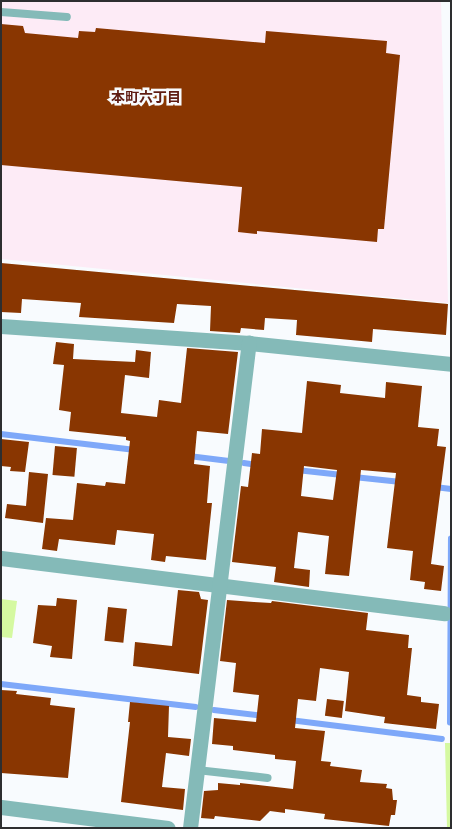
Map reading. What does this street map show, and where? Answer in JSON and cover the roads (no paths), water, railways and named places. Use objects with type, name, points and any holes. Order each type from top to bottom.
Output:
[{"type":"street","points":[[1,326],[249,343],[451,364]]},
{"type":"street","points":[[190,828],[249,343]]},
{"type":"street","points":[[1,558],[444,613]]},
{"type":"street","points":[[1,807],[168,828]]},
{"type":"lane","points":[[1,12],[66,17]]},
{"type":"lane","points":[[197,770],[268,778]]},
{"type":"waterway","points":[[1,434],[135,450]]},
{"type":"waterway","points":[[189,456],[227,461]]},
{"type":"waterway","points":[[244,463],[258,465]]},
{"type":"waterway","points":[[297,470],[342,475]]},
{"type":"waterway","points":[[354,477],[401,482]]},
{"type":"waterway","points":[[435,487],[451,489]]},
{"type":"waterway","points":[[450,723],[451,539]]},
{"type":"waterway","points":[[1,684],[196,707]]},
{"type":"waterway","points":[[214,710],[264,716]]},
{"type":"waterway","points":[[290,720],[442,739]]},
{"type":"district","name":"本町六丁目","points":[[146,97]]}]
